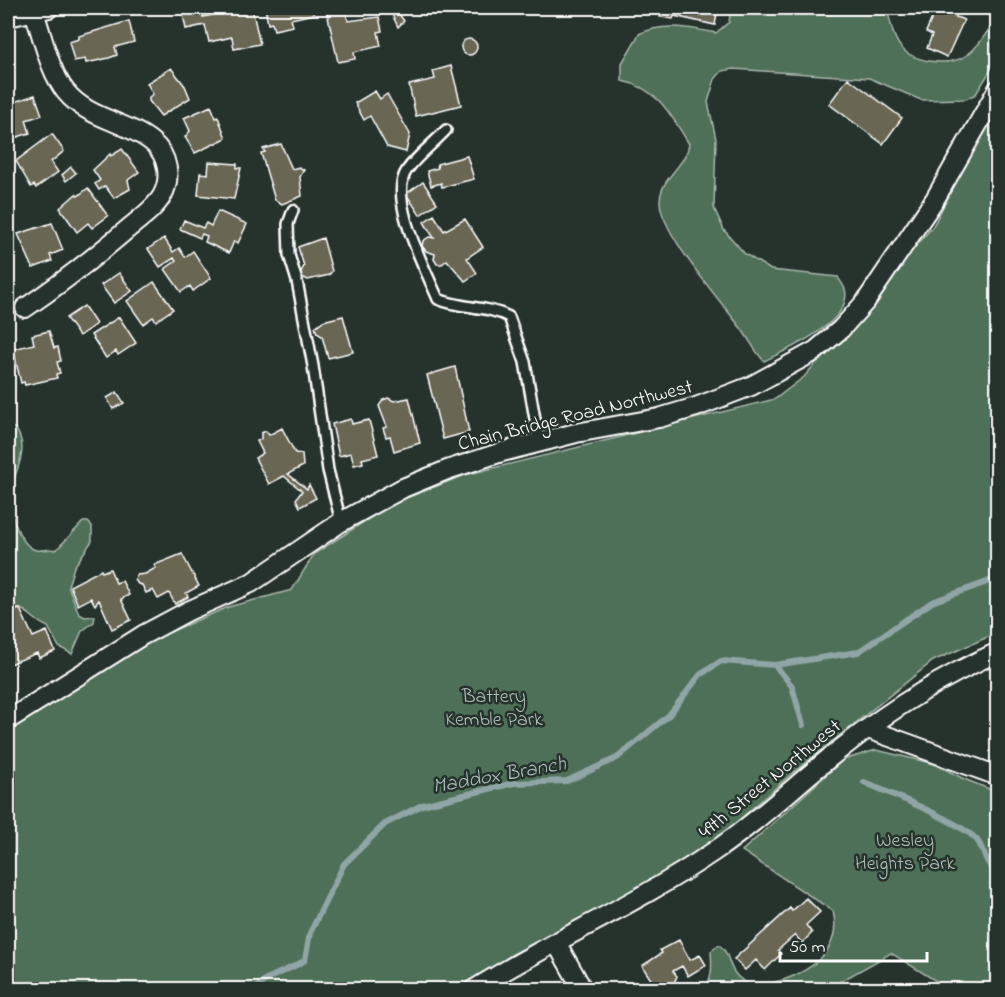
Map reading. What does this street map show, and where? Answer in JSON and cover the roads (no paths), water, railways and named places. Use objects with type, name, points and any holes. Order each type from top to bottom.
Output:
[{"type":"street","points":[[8,17],[42,10],[55,71],[65,90],[90,111],[152,141],[164,157],[168,176],[166,188],[155,205],[99,254],[25,308]]},
{"type":"street","name":"Chain Bridge Road Northwest","points":[[8,720],[143,635],[188,611],[251,583],[341,522],[389,495],[440,472],[538,442],[640,422],[696,407],[751,386],[815,351],[841,329],[866,301],[929,208],[998,89]]},
{"type":"street","name":"49th Street Northwest","points":[[473,990],[557,944],[712,853],[760,819],[868,729],[941,678],[998,652]]},
{"type":"street","points":[[868,729],[998,776]]},
{"type":"street","points":[[557,944],[583,990]]},
{"type":"lane","points":[[446,130],[406,170],[401,184],[403,212],[438,298],[453,305],[494,309],[509,317],[525,362],[538,442]]},
{"type":"lane","points":[[293,210],[288,224],[288,255],[299,292],[314,366],[328,470],[341,522]]},
{"type":"waterway","name":"Maddox Branch","points":[[254,990],[265,981],[305,960],[310,933],[344,864],[385,824],[422,805],[514,783],[567,781],[617,758],[669,715],[700,675],[721,661],[775,665],[858,652],[932,602],[998,578]]},
{"type":"waterway","points":[[775,665],[792,686],[803,725]]},
{"type":"waterway","points":[[864,782],[940,816],[967,832],[979,843],[989,864],[998,874]]},
{"type":"park label","name":"Battery Kemble Park","points":[[494,706]]},
{"type":"park label","name":"Wesley Heights Park","points":[[905,850]]}]
